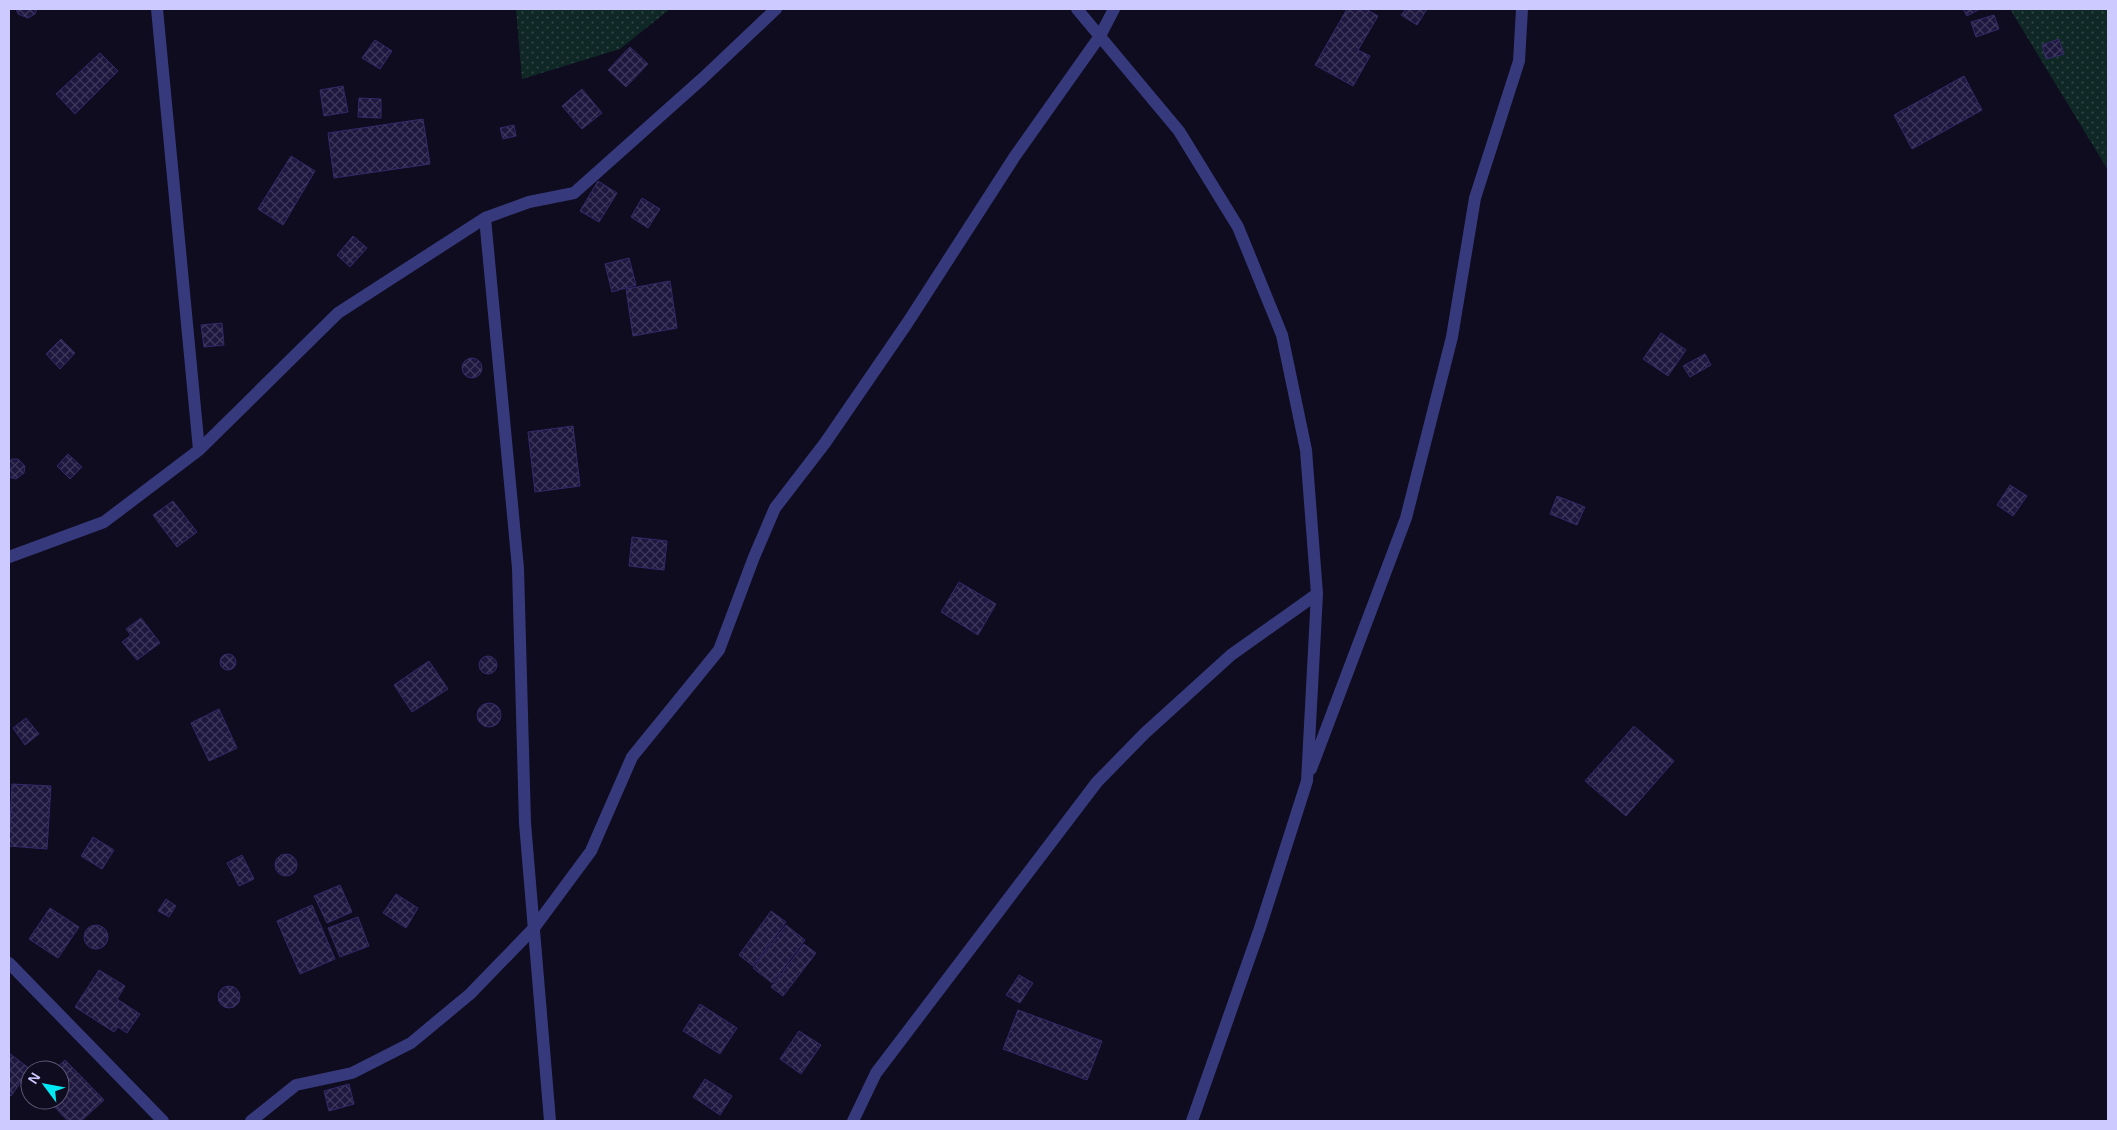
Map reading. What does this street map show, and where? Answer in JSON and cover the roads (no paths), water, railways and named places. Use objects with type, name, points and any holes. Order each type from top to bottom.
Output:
[{"type":"street","points":[[156,9],[199,450]]},
{"type":"street","points":[[9,557],[104,522],[199,450],[338,312],[485,218],[529,202],[574,194],[703,78],[776,9]]},
{"type":"street","points":[[1077,9],[1179,131],[1238,227],[1282,336],[1306,450],[1316,594],[1307,781]]},
{"type":"street","points":[[251,1121],[296,1085],[352,1073],[411,1043],[470,994],[534,928],[591,851],[632,757],[718,650],[775,508],[825,443],[908,322],[1015,156],[1100,36],[1114,9]]},
{"type":"street","points":[[1192,1121],[1260,928],[1307,781],[1406,518],[1452,337],[1475,198],[1519,61],[1522,9]]},
{"type":"street","points":[[485,218],[518,568],[525,823],[550,1121]]},
{"type":"street","points":[[854,1121],[876,1073],[1097,782],[1145,733],[1230,655],[1316,594]]},
{"type":"street","points":[[9,963],[163,1121]]}]
